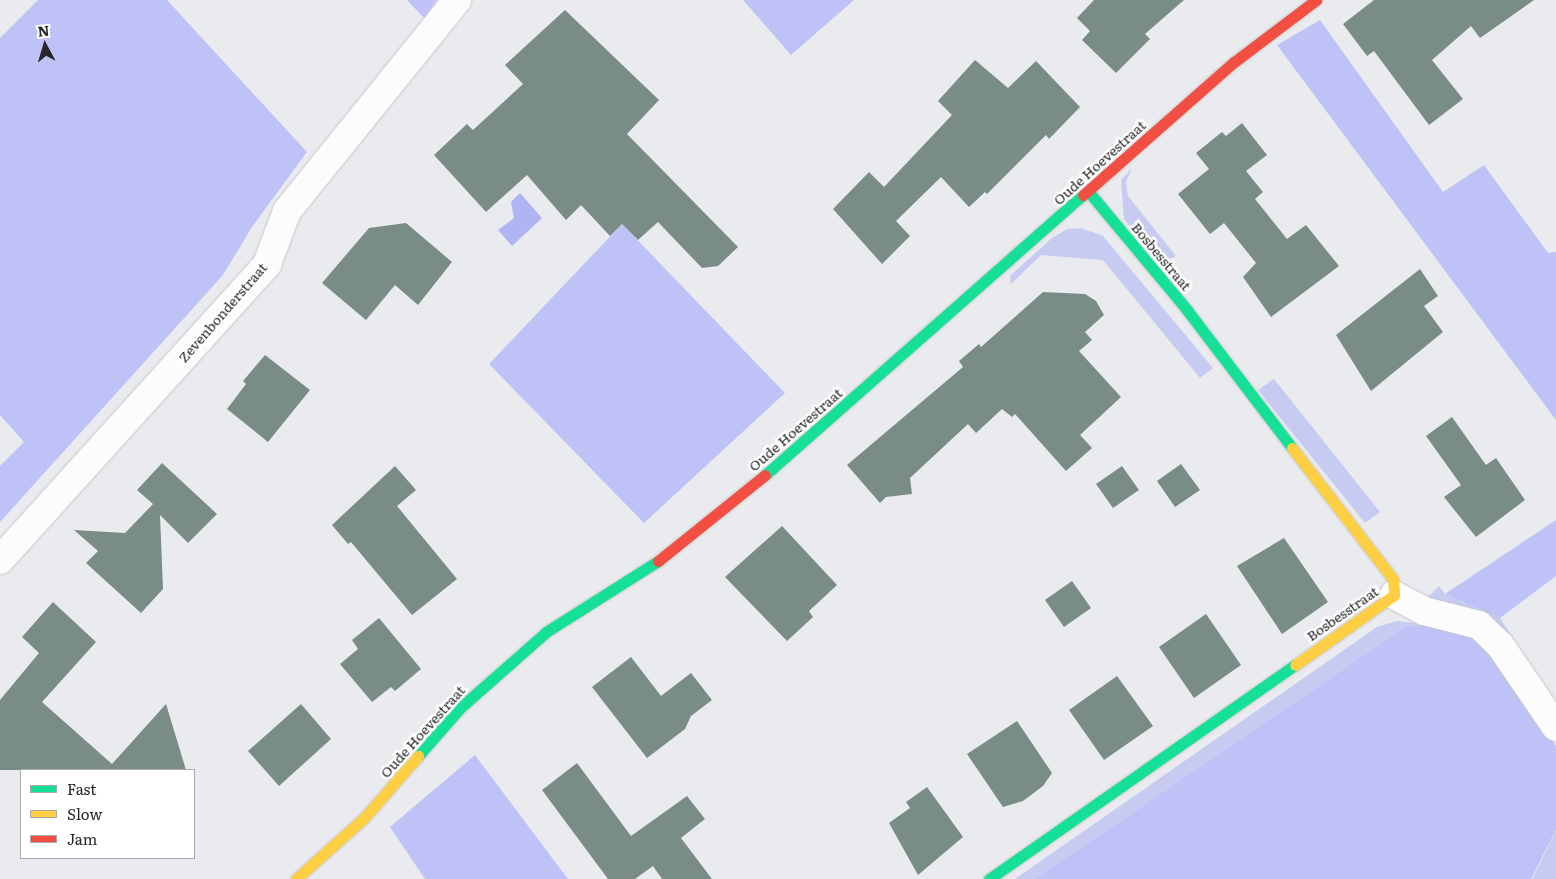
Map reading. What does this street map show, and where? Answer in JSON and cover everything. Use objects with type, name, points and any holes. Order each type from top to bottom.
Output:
[{"type":"street","name":"Zevenbonderstraat","points":[[0,560],[267,264],[288,211],[457,0]]},
{"type":"street","name":"Oude Hoevestraat","points":[[296,879],[365,817],[461,707],[546,632],[644,571],[716,518],[1234,62],[1316,0]]},
{"type":"street","name":"Bosbesstraat","points":[[989,879],[1394,595],[1393,579],[1187,310],[1088,191]]},
{"type":"street","points":[[1394,595],[1424,610],[1479,625],[1500,645],[1554,724]]},
{"type":"shaded area","points":[[38,0],[167,0],[307,152],[252,227],[223,275],[0,522],[0,466],[24,442],[0,415],[0,38]]},
{"type":"shaded area","points":[[407,0],[437,0],[424,18]]},
{"type":"shaded area","points":[[743,0],[854,0],[791,55]]},
{"type":"shaded area","points":[[1320,20],[1443,192],[1484,165],[1548,253],[1556,252],[1556,420],[1277,45]]},
{"type":"shaded area","points":[[1132,168],[1126,182],[1128,196],[1176,256],[1159,264],[1124,219],[1121,180]]},
{"type":"shaded area","points":[[520,193],[542,218],[512,246],[498,230],[514,218],[511,202]]},
{"type":"shaded area","points":[[622,224],[785,393],[644,523],[489,364]]},
{"type":"shaded area","points":[[1081,228],[1103,236],[1213,368],[1200,378],[1103,260],[1041,255],[1011,284],[1010,276],[1052,238],[1067,229]]},
{"type":"shaded area","points":[[1274,379],[1380,512],[1365,523],[1258,390]]},
{"type":"shaded area","points":[[1556,520],[1556,576],[1500,618],[1445,594]]},
{"type":"shaded area","points":[[1439,586],[1445,594],[1500,618],[1526,658],[1454,608],[1428,597]]},
{"type":"shaded area","points":[[1397,621],[1424,624],[1405,627],[1035,879],[1015,879],[1377,627]]},
{"type":"shaded area","points":[[1435,623],[1475,633],[1556,746],[1556,830],[1531,879],[1035,879],[1405,627]]},
{"type":"shaded area","points":[[475,755],[568,879],[425,879],[390,827]]},
{"type":"shaded area","points":[[1556,831],[1556,879],[1532,879]]},
{"type":"building","points":[[1094,0],[1184,0],[1145,34],[1150,39],[1116,73],[1082,40],[1090,31],[1077,18]]},
{"type":"building","points":[[1374,0],[1534,0],[1480,38],[1471,26],[1432,60],[1463,99],[1429,125],[1374,51],[1367,56],[1343,24]]},
{"type":"building","points":[[565,10],[659,100],[627,134],[738,247],[718,266],[702,268],[658,222],[638,240],[622,224],[610,236],[581,205],[566,220],[527,175],[486,212],[434,155],[467,124],[473,130],[523,84],[505,65]]},
{"type":"building","points":[[975,60],[1008,88],[1036,61],[1080,107],[1049,139],[1046,135],[987,194],[985,192],[969,207],[941,177],[896,221],[910,236],[882,264],[833,209],[869,172],[884,187],[952,115],[938,101]]},
{"type":"building","points":[[1242,123],[1267,155],[1246,171],[1263,192],[1255,199],[1287,239],[1306,225],[1339,266],[1271,317],[1243,277],[1256,263],[1224,223],[1210,234],[1178,194],[1209,169],[1196,153],[1222,132],[1226,136]]},
{"type":"building","points":[[406,223],[452,262],[418,305],[395,285],[366,320],[322,283],[369,228]]},
{"type":"building","points":[[1420,269],[1438,296],[1424,306],[1443,332],[1371,391],[1336,335]]},
{"type":"building","points":[[1043,292],[1085,294],[1096,301],[1104,315],[1085,332],[1092,340],[1079,351],[1121,397],[1080,435],[1092,448],[1066,471],[1015,414],[1012,417],[1002,409],[976,433],[968,424],[910,478],[912,494],[886,497],[880,503],[847,465],[963,367],[959,361],[979,344],[981,347]]},
{"type":"building","points":[[265,355],[310,390],[268,442],[227,409],[246,384],[243,381]]},
{"type":"building","points":[[1452,417],[1486,465],[1496,458],[1525,500],[1476,537],[1444,497],[1461,485],[1426,436]]},
{"type":"building","points":[[162,463],[217,514],[188,543],[160,515],[163,589],[141,613],[86,563],[98,551],[74,530],[125,533],[153,504],[137,490]]},
{"type":"building","points":[[1181,464],[1200,490],[1175,507],[1157,481]]},
{"type":"building","points":[[395,466],[416,490],[397,506],[457,579],[412,615],[351,542],[348,544],[332,525]]},
{"type":"building","points":[[1122,466],[1139,490],[1113,508],[1096,484]]},
{"type":"building","points":[[782,526],[837,585],[809,611],[813,617],[787,641],[725,577]]},
{"type":"building","points":[[1284,538],[1328,602],[1282,634],[1237,566]]},
{"type":"building","points":[[1072,581],[1091,608],[1064,627],[1045,600]]},
{"type":"building","points":[[53,602],[96,642],[42,702],[112,764],[166,704],[186,769],[0,770],[0,700],[39,653],[22,637]]},
{"type":"building","points":[[1206,614],[1241,665],[1194,698],[1159,647]]},
{"type":"building","points":[[379,618],[421,669],[395,691],[391,687],[372,702],[340,664],[358,649],[352,640]]},
{"type":"building","points":[[631,657],[661,696],[691,673],[712,700],[691,716],[685,729],[647,758],[592,687]]},
{"type":"building","points":[[1117,676],[1153,726],[1104,760],[1069,710]]},
{"type":"building","points":[[301,704],[331,739],[279,786],[248,751]]},
{"type":"building","points":[[1017,721],[1052,773],[1043,786],[1023,801],[1003,807],[967,754]]},
{"type":"building","points":[[577,763],[631,836],[687,796],[705,819],[681,838],[712,879],[662,879],[653,866],[635,879],[608,879],[542,790]]},
{"type":"building","points":[[927,787],[963,837],[918,875],[889,823],[910,808],[906,802]]},
{"type":"traffic: fast","points":[[1088,191],[1187,310],[1292,448]]},
{"type":"traffic: fast","points":[[765,475],[1083,195]]},
{"type":"traffic: fast","points":[[418,756],[461,707],[546,632],[658,561]]},
{"type":"traffic: fast","points":[[989,879],[1295,665]]},
{"type":"traffic: slow","points":[[1292,448],[1393,579],[1394,595],[1295,665]]},
{"type":"traffic: slow","points":[[296,879],[365,817],[418,756]]},
{"type":"traffic: jam","points":[[1083,195],[1234,62],[1316,0]]},
{"type":"traffic: jam","points":[[658,561],[765,475]]}]
